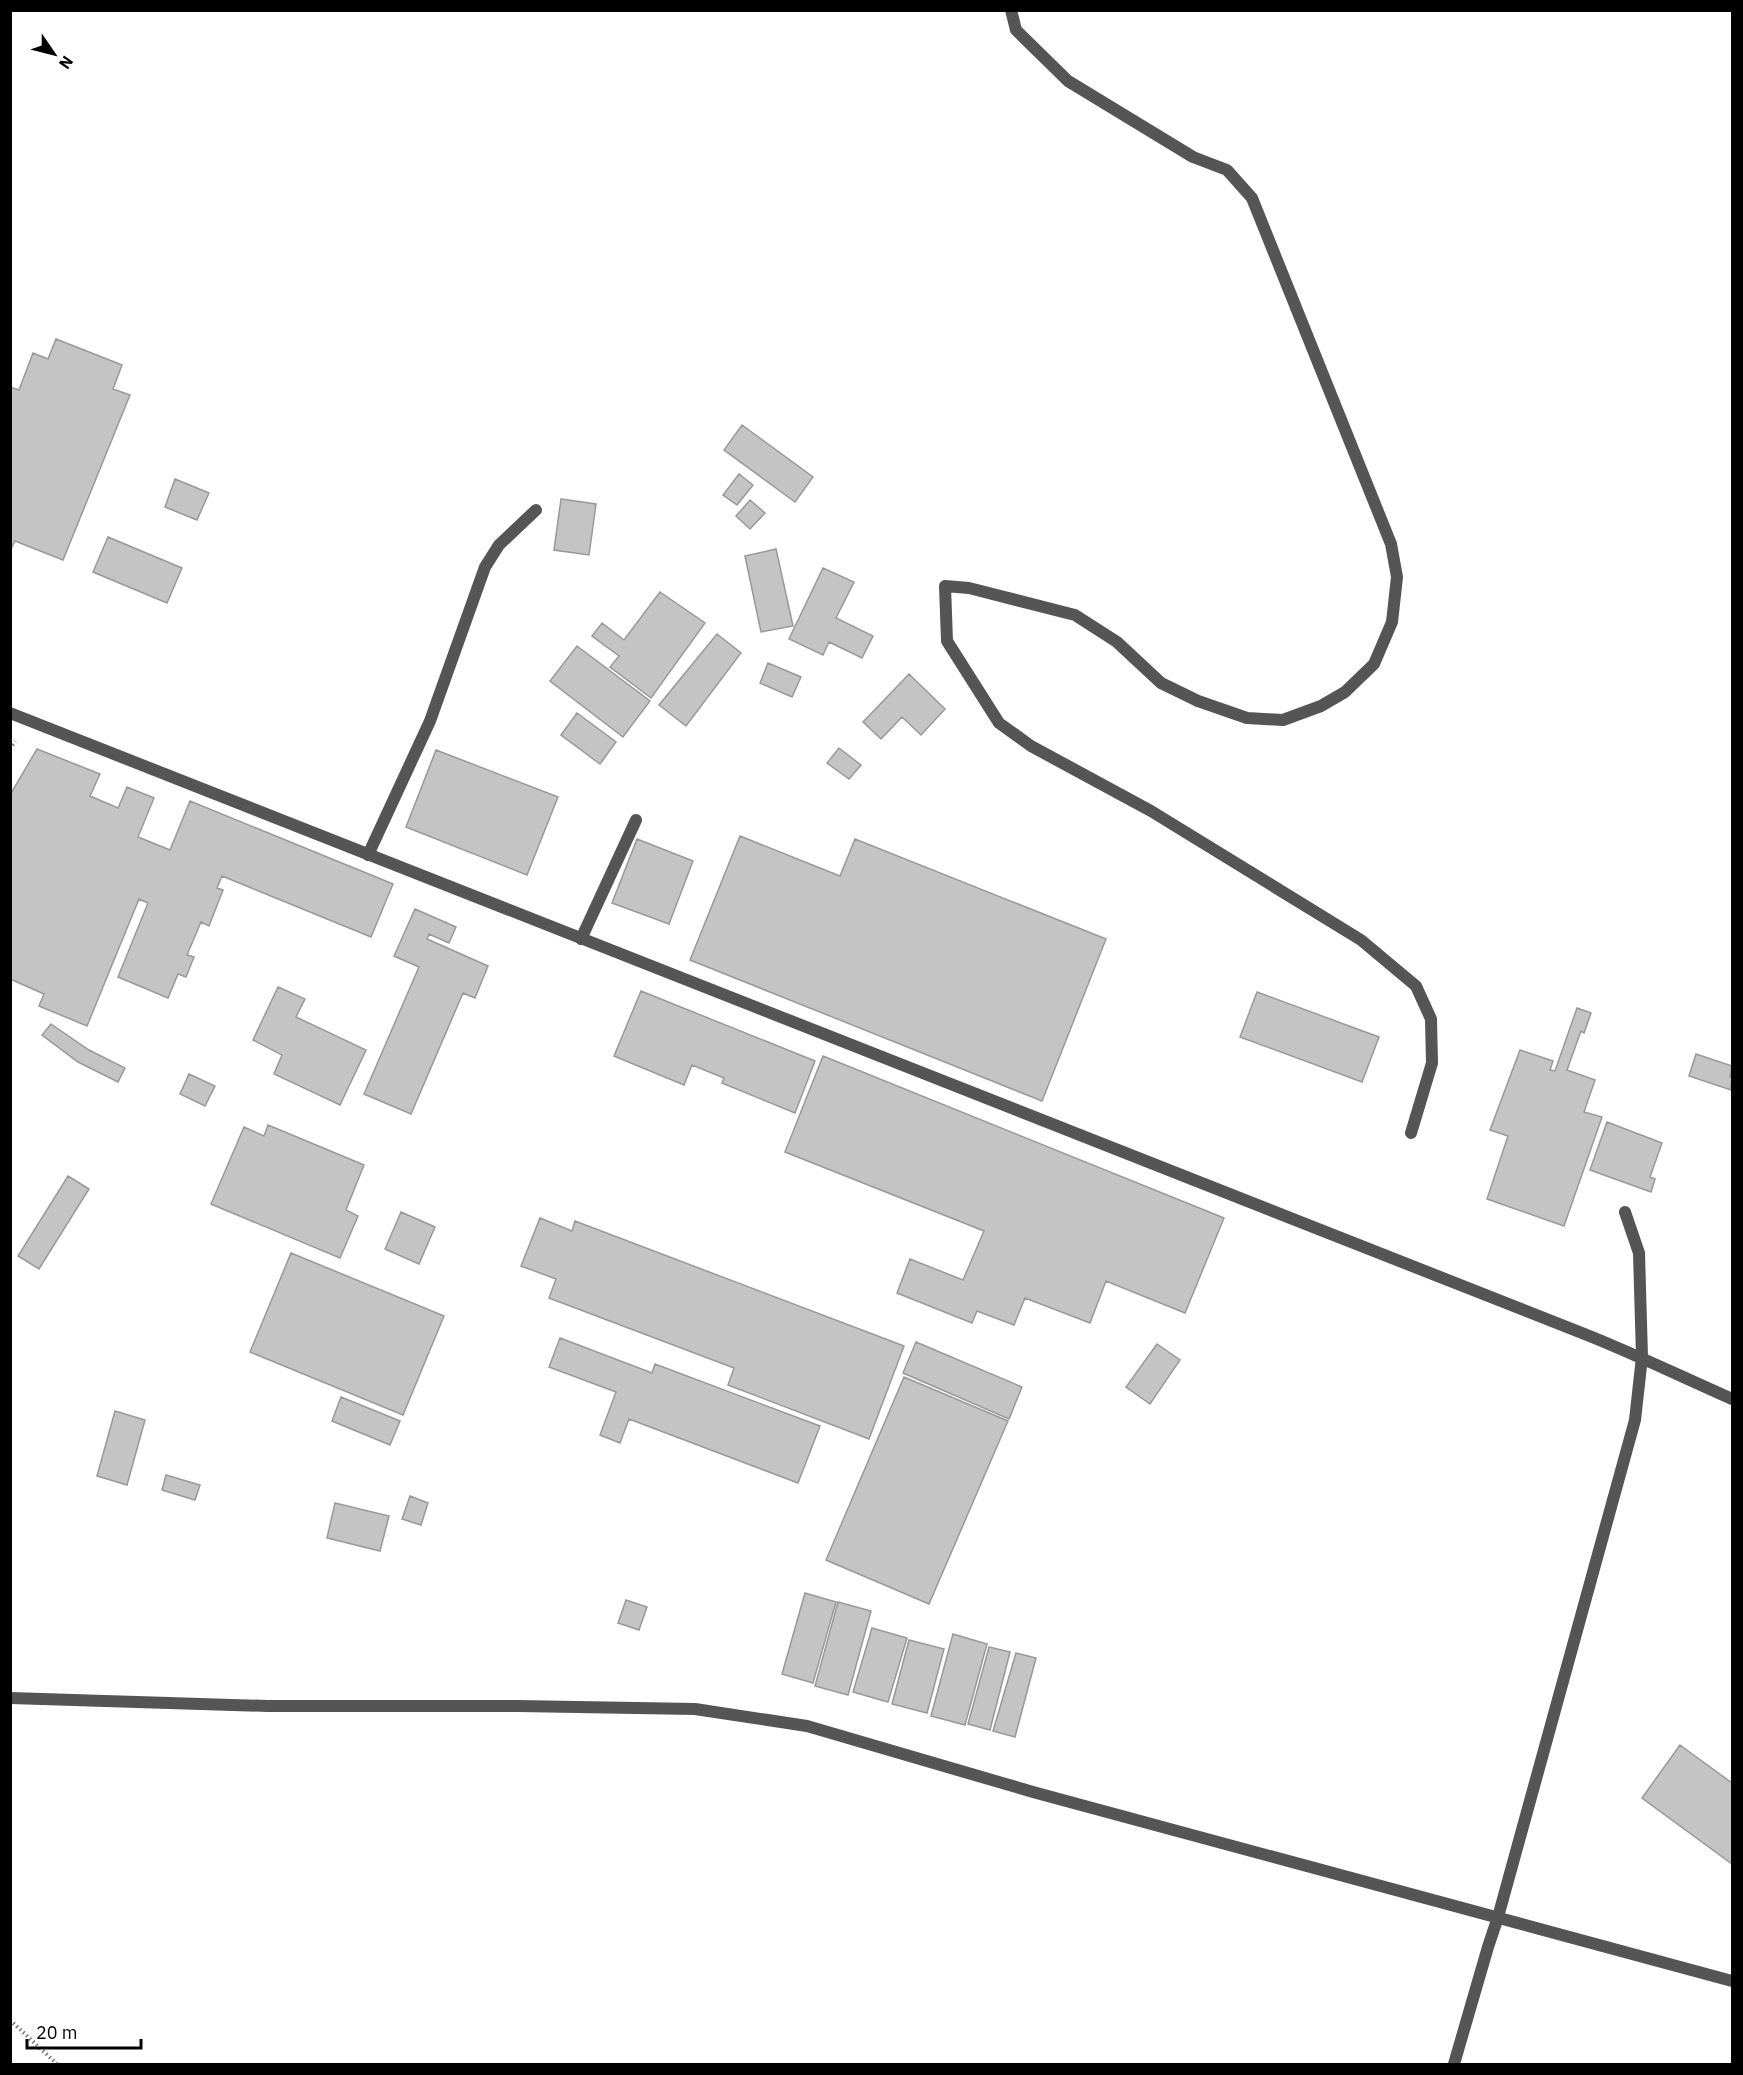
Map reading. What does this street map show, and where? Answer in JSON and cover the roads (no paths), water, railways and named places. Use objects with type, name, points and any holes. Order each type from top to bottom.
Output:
[{"type":"street","points":[[1011,10],[1016,30],[1068,81],[1193,157],[1227,170],[1252,198],[1391,544],[1397,577],[1392,622],[1374,664],[1345,692],[1321,706],[1284,720],[1248,718],[1198,701],[1161,683],[1117,642],[1075,615],[969,588],[945,586],[946,642],[999,723],[1031,746],[1151,811],[1361,940],[1416,986],[1431,1019],[1432,1063],[1411,1133]]},
{"type":"street","points":[[368,855],[430,722],[485,567],[499,545],[536,510]]},
{"type":"street","points":[[10,713],[1642,1357],[1732,1399]]},
{"type":"street","points":[[581,939],[636,820]]},
{"type":"street","points":[[1454,2064],[1498,1917],[1635,1420],[1642,1357],[1639,1253],[1625,1212]]},
{"type":"street","points":[[10,1698],[268,1706],[695,1709],[807,1726],[1044,1795],[1732,1982]]}]
